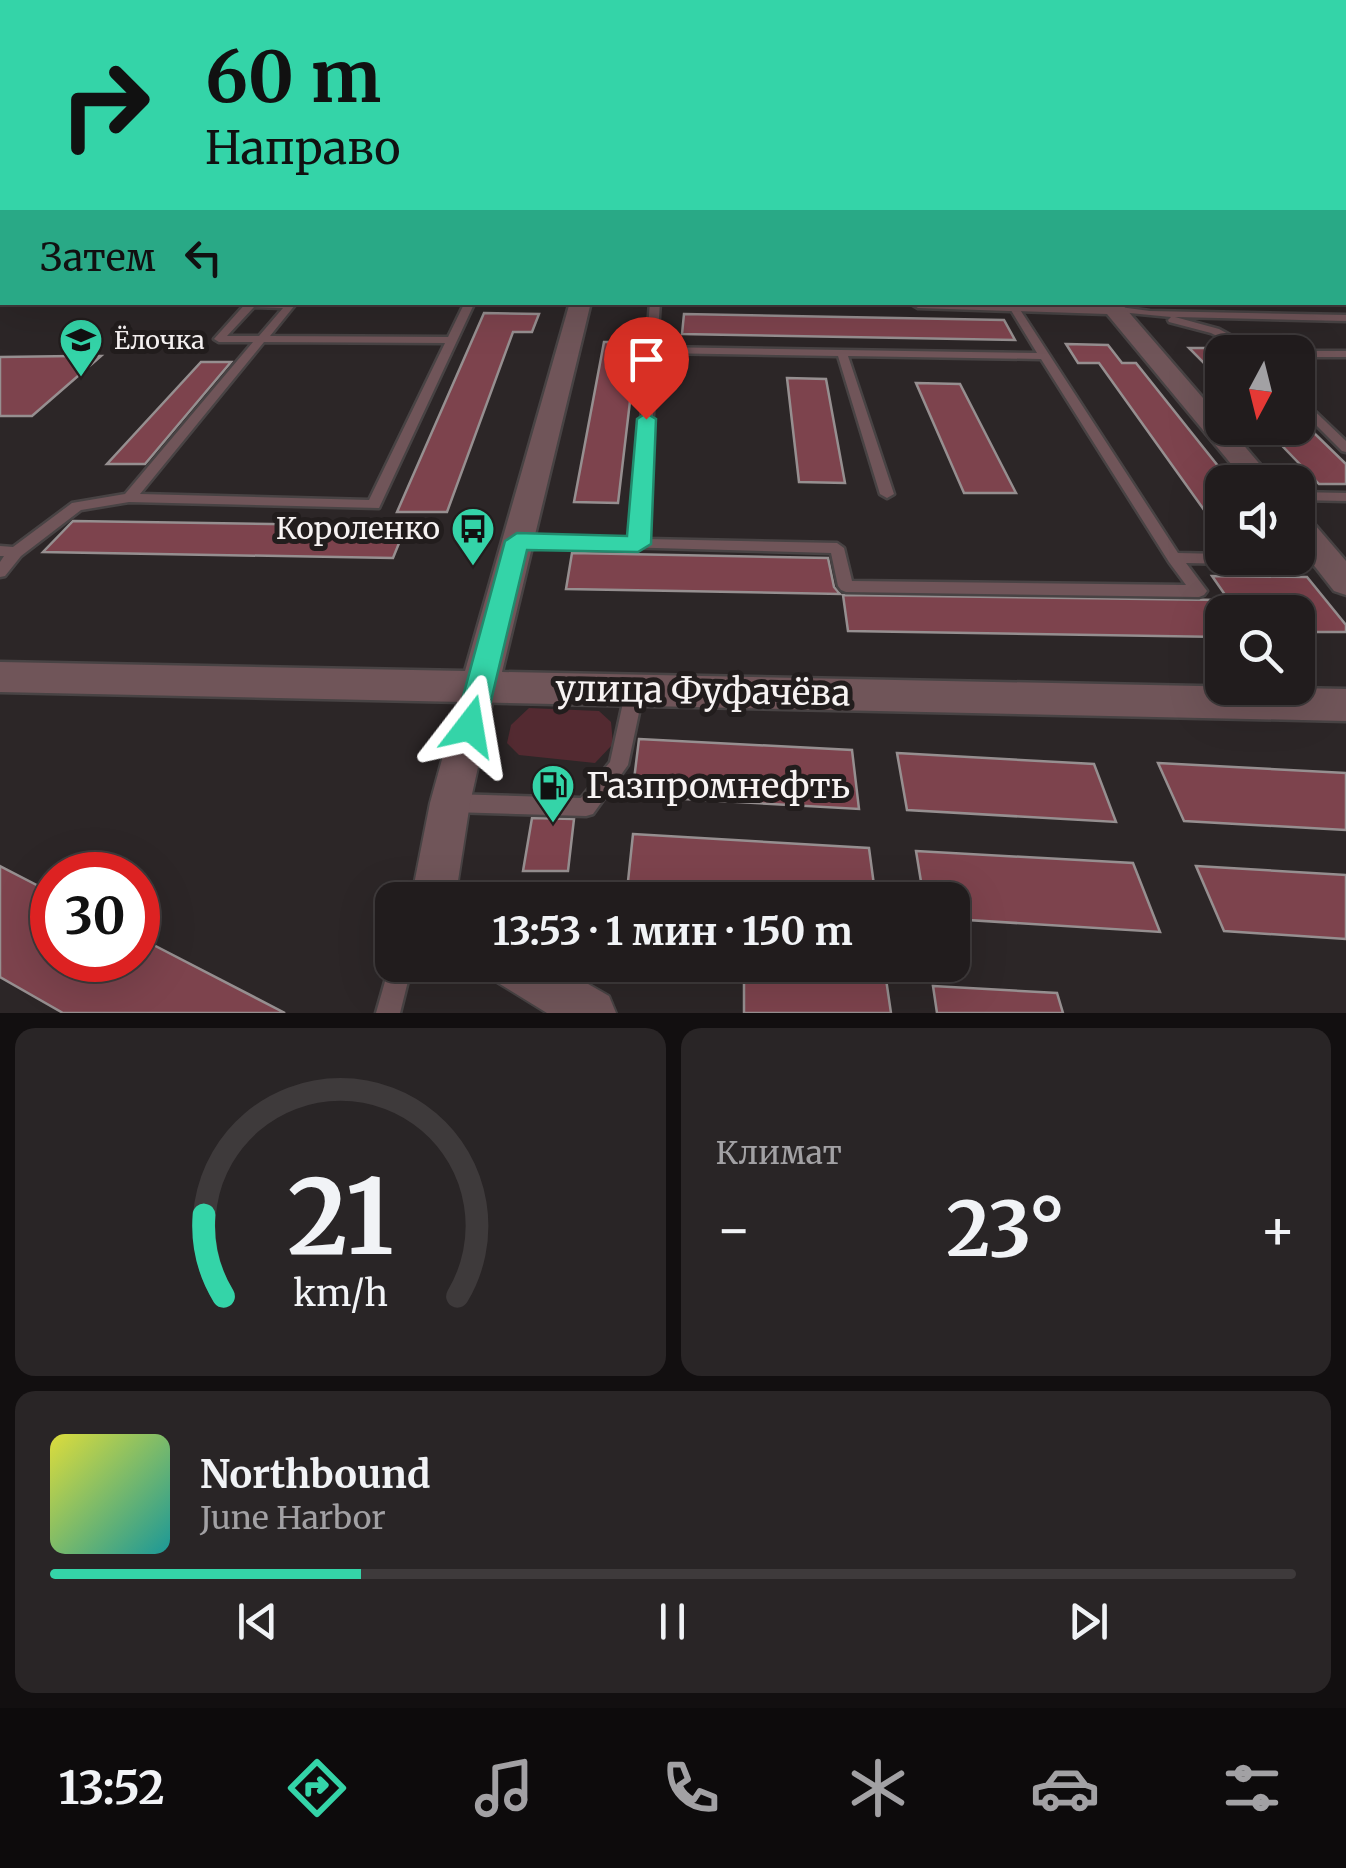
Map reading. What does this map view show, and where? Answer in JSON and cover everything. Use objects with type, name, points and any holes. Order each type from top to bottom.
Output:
[{"type":"street","points":[[435,882],[479,687],[580,305]]},
{"type":"street","points":[[1110,306],[1247,465]]},
{"type":"street","points":[[1315,545],[1337,572]]},
{"type":"street","name":"улица Фуфачёва","points":[[0,677],[1346,705]]},
{"type":"street","points":[[540,982],[592,1013]]},
{"type":"lane","points":[[250,305],[220,339],[452,340]]},
{"type":"lane","points":[[129,498],[289,305]]},
{"type":"lane","points":[[0,572],[8,551],[77,506],[129,498],[374,505],[469,305]]},
{"type":"lane","points":[[638,544],[655,305]]},
{"type":"lane","points":[[517,541],[837,548],[846,586],[1199,591],[1011,305]]},
{"type":"lane","points":[[1110,306],[1223,335]]},
{"type":"lane","points":[[1150,314],[1346,318]]},
{"type":"lane","points":[[651,350],[1044,356]]},
{"type":"lane","points":[[842,353],[887,494]]},
{"type":"lane","points":[[1315,354],[1346,354]]},
{"type":"lane","points":[[1315,418],[1346,448]]},
{"type":"lane","points":[[1315,496],[1346,497]]},
{"type":"lane","points":[[1174,558],[1337,572]]},
{"type":"lane","points":[[450,803],[586,807],[619,765],[635,689]]},
{"type":"lane","points":[[388,1013],[396,982]]},
{"type":"shaded area","points":[[529,708],[599,711],[611,722],[613,744],[595,763],[519,755],[507,743],[511,725]]},
{"type":"building","points":[[484,313],[539,314],[532,332],[513,332],[447,512],[397,512]]},
{"type":"building","points":[[684,314],[1004,320],[1015,340],[682,334]]},
{"type":"building","points":[[604,342],[637,342],[618,503],[574,502]]},
{"type":"building","points":[[1066,344],[1108,345],[1122,363],[1136,363],[1217,465],[1205,465],[1205,511],[1099,363],[1078,363]]},
{"type":"building","points":[[1189,348],[1205,348],[1205,364]]},
{"type":"building","points":[[101,356],[32,416],[0,416],[0,357]]},
{"type":"building","points":[[201,362],[231,362],[145,464],[107,464]]},
{"type":"building","points":[[787,378],[826,379],[845,483],[799,482]]},
{"type":"building","points":[[916,383],[960,384],[1016,493],[964,493]]},
{"type":"building","points":[[1315,434],[1346,464],[1346,484],[1319,484],[1315,480],[1315,465],[1301,465],[1281,445],[1315,445]]},
{"type":"building","points":[[73,521],[406,526],[393,558],[43,552]]},
{"type":"building","points":[[572,553],[828,558],[834,587],[840,594],[566,589]]},
{"type":"building","points":[[1212,576],[1307,577],[1346,625],[1346,632],[1315,632],[1315,595],[1225,595]]},
{"type":"building","points":[[843,595],[1205,600],[1205,637],[848,631]]},
{"type":"building","points":[[639,739],[852,750],[859,809],[632,796]]},
{"type":"building","points":[[897,753],[1094,764],[1116,822],[907,810]]},
{"type":"building","points":[[1158,763],[1346,773],[1346,830],[1184,821]]},
{"type":"building","points":[[532,818],[574,819],[568,871],[523,871]]},
{"type":"building","points":[[633,834],[869,848],[874,882],[628,882]]},
{"type":"building","points":[[916,851],[1133,863],[1160,932],[970,920],[970,882],[921,882]]},
{"type":"building","points":[[0,866],[30,882],[30,982],[160,982],[160,948],[285,1013],[63,1013],[0,977]]},
{"type":"building","points":[[1196,866],[1346,875],[1346,939],[1224,931]]},
{"type":"building","points":[[744,982],[886,982],[891,1013],[744,1013]]},
{"type":"building","points":[[933,986],[1057,993],[1063,1013],[937,1013]]},
{"type":"place","name":"Ёлочка","points":[[81,378]]},
{"type":"place","name":"Короленко","points":[[473,567]]},
{"type":"place","name":"Газпромнефть","points":[[553,824]]},
{"type":"route","points":[[470,726],[517,541],[638,544],[646,419]]}]
